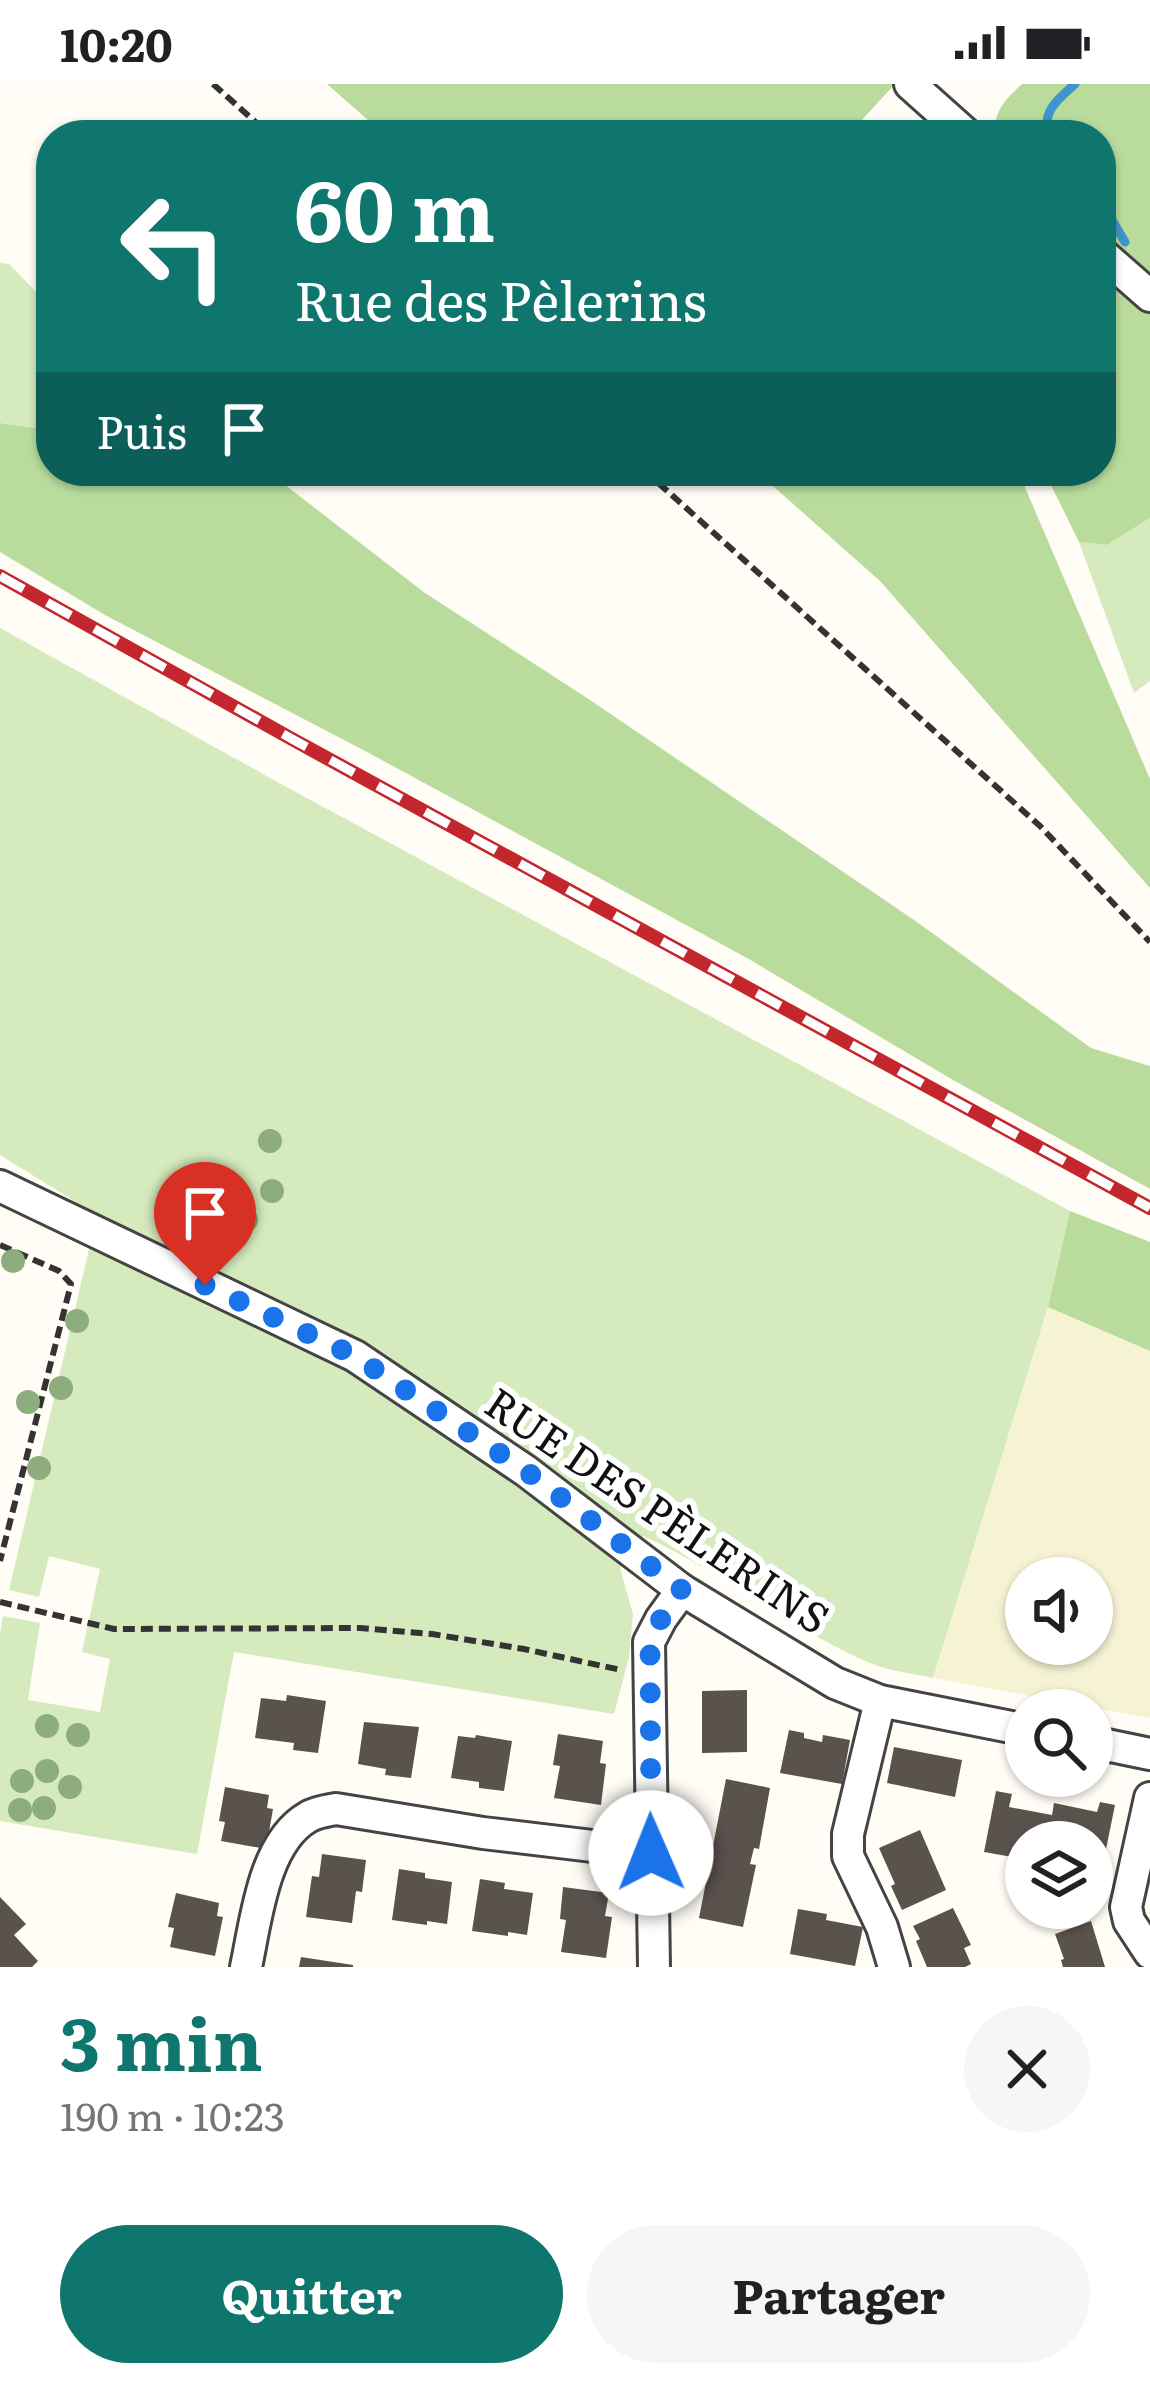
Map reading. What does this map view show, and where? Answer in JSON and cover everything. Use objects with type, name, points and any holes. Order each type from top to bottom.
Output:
[{"type":"street","points":[[910,84],[950,120]]},
{"type":"street","points":[[1116,266],[1150,296]]},
{"type":"street","name":"RUE DES PÈLERINS","points":[[0,1186],[355,1356],[526,1471],[682,1590],[835,1682],[880,1701],[1005,1726]]},
{"type":"street","points":[[654,1967],[650,1642],[682,1590]]},
{"type":"street","points":[[880,1701],[848,1834],[848,1856],[882,1927],[894,1967]]},
{"type":"street","points":[[1113,1746],[1150,1754]]},
{"type":"street","points":[[1150,1798],[1126,1907],[1129,1921],[1150,1953]]},
{"type":"street","points":[[246,1967],[277,1848],[312,1814],[336,1809],[651,1853]]},
{"type":"path","points":[[213,84],[253,120]]},
{"type":"path","points":[[662,486],[1040,826],[1150,942]]},
{"type":"path","points":[[0,1245],[59,1270],[71,1284],[0,1562]]},
{"type":"path","points":[[0,1602],[114,1630],[359,1628],[524,1648],[612,1670],[649,1673]]},
{"type":"shaded area","points":[[1048,1307],[1150,1351],[1150,1718],[1113,1711],[1113,1689],[1005,1691],[933,1678]]},
{"type":"green space","points":[[327,84],[895,84],[862,120],[368,120]]},
{"type":"green space","points":[[1022,84],[1150,84],[1150,518],[1107,545],[1079,542],[1051,486],[1116,486],[1116,275],[1126,255],[1116,246],[1116,120],[996,120]]},
{"type":"green space","points":[[0,263],[9,264],[36,292],[36,428],[0,423]]},
{"type":"green space","points":[[0,423],[36,428],[36,486],[286,486],[425,593],[917,922],[1091,1048],[1150,1066],[1150,1189],[747,958],[105,615],[0,552]]},
{"type":"green space","points":[[773,486],[1024,486],[1150,779],[1150,888],[880,581]]},
{"type":"green space","points":[[1150,518],[1150,681],[1134,693],[1079,542],[1107,545]]},
{"type":"green space","points":[[0,628],[1070,1211],[1048,1307],[933,1678],[877,1666],[841,1649],[643,1536],[620,1568],[633,1614],[629,1657],[614,1714],[234,1652],[197,1854],[0,1821],[3,1616],[40,1623],[28,1700],[100,1712],[110,1659],[82,1652],[100,1569],[49,1556],[39,1597],[9,1590],[97,1215],[0,1155]]},
{"type":"green space","points":[[1070,1211],[1150,1242],[1150,1351],[1048,1307]]},
{"type":"building","points":[[747,1690],[747,1752],[702,1753],[702,1691]]},
{"type":"building","points":[[287,1695],[326,1701],[318,1753],[293,1750],[294,1743],[255,1738],[261,1698],[286,1701]]},
{"type":"building","points":[[364,1722],[419,1727],[411,1778],[385,1775],[386,1769],[358,1764]]},
{"type":"building","points":[[789,1730],[822,1742],[823,1735],[850,1740],[842,1784],[780,1773]]},
{"type":"building","points":[[558,1734],[603,1741],[600,1763],[606,1764],[601,1805],[554,1798],[560,1766],[553,1765]]},
{"type":"building","points":[[458,1736],[512,1741],[504,1791],[451,1778]]},
{"type":"building","points":[[894,1747],[962,1760],[955,1797],[887,1783]]},
{"type":"building","points":[[726,1779],[770,1788],[759,1849],[754,1848],[750,1864],[756,1865],[743,1927],[699,1918]]},
{"type":"building","points":[[225,1787],[269,1795],[267,1808],[273,1809],[266,1849],[221,1841]]},
{"type":"building","points":[[996,1791],[1011,1797],[1009,1807],[1052,1815],[1054,1803],[1097,1812],[1100,1802],[1115,1805],[1112,1821],[1005,1821],[1005,1856],[984,1852]]},
{"type":"building","points":[[920,1830],[946,1890],[902,1910],[879,1848]]},
{"type":"building","points":[[322,1854],[366,1860],[352,1923],[306,1917],[312,1876],[319,1877]]},
{"type":"building","points":[[399,1869],[452,1882],[447,1924],[392,1920]]},
{"type":"building","points":[[480,1879],[533,1893],[527,1935],[472,1931]]},
{"type":"building","points":[[563,1887],[609,1893],[605,1916],[612,1917],[606,1958],[561,1952],[566,1920],[560,1919]]},
{"type":"building","points":[[176,1893],[219,1903],[217,1916],[223,1917],[215,1956],[170,1947],[174,1928],[168,1927]]},
{"type":"building","points":[[0,1897],[26,1924],[14,1935],[38,1961],[32,1967],[0,1967]]},
{"type":"building","points":[[953,1908],[971,1945],[964,1948],[971,1964],[927,1967],[913,1926]]},
{"type":"building","points":[[798,1909],[863,1927],[855,1966],[790,1954]]},
{"type":"building","points":[[1093,1929],[1105,1967],[1063,1967],[1055,1934]]},
{"type":"building","points":[[301,1957],[353,1965],[353,1967],[299,1967]]},
{"type":"waterway","points":[[1048,120],[1057,100],[1075,84]]},
{"type":"waterway","points":[[1116,227],[1125,242]]},
{"type":"railway","points":[[0,576],[1150,1208]]},
{"type":"route","points":[[205,1285],[355,1356],[526,1471],[682,1590],[650,1642],[651,1853]]}]
